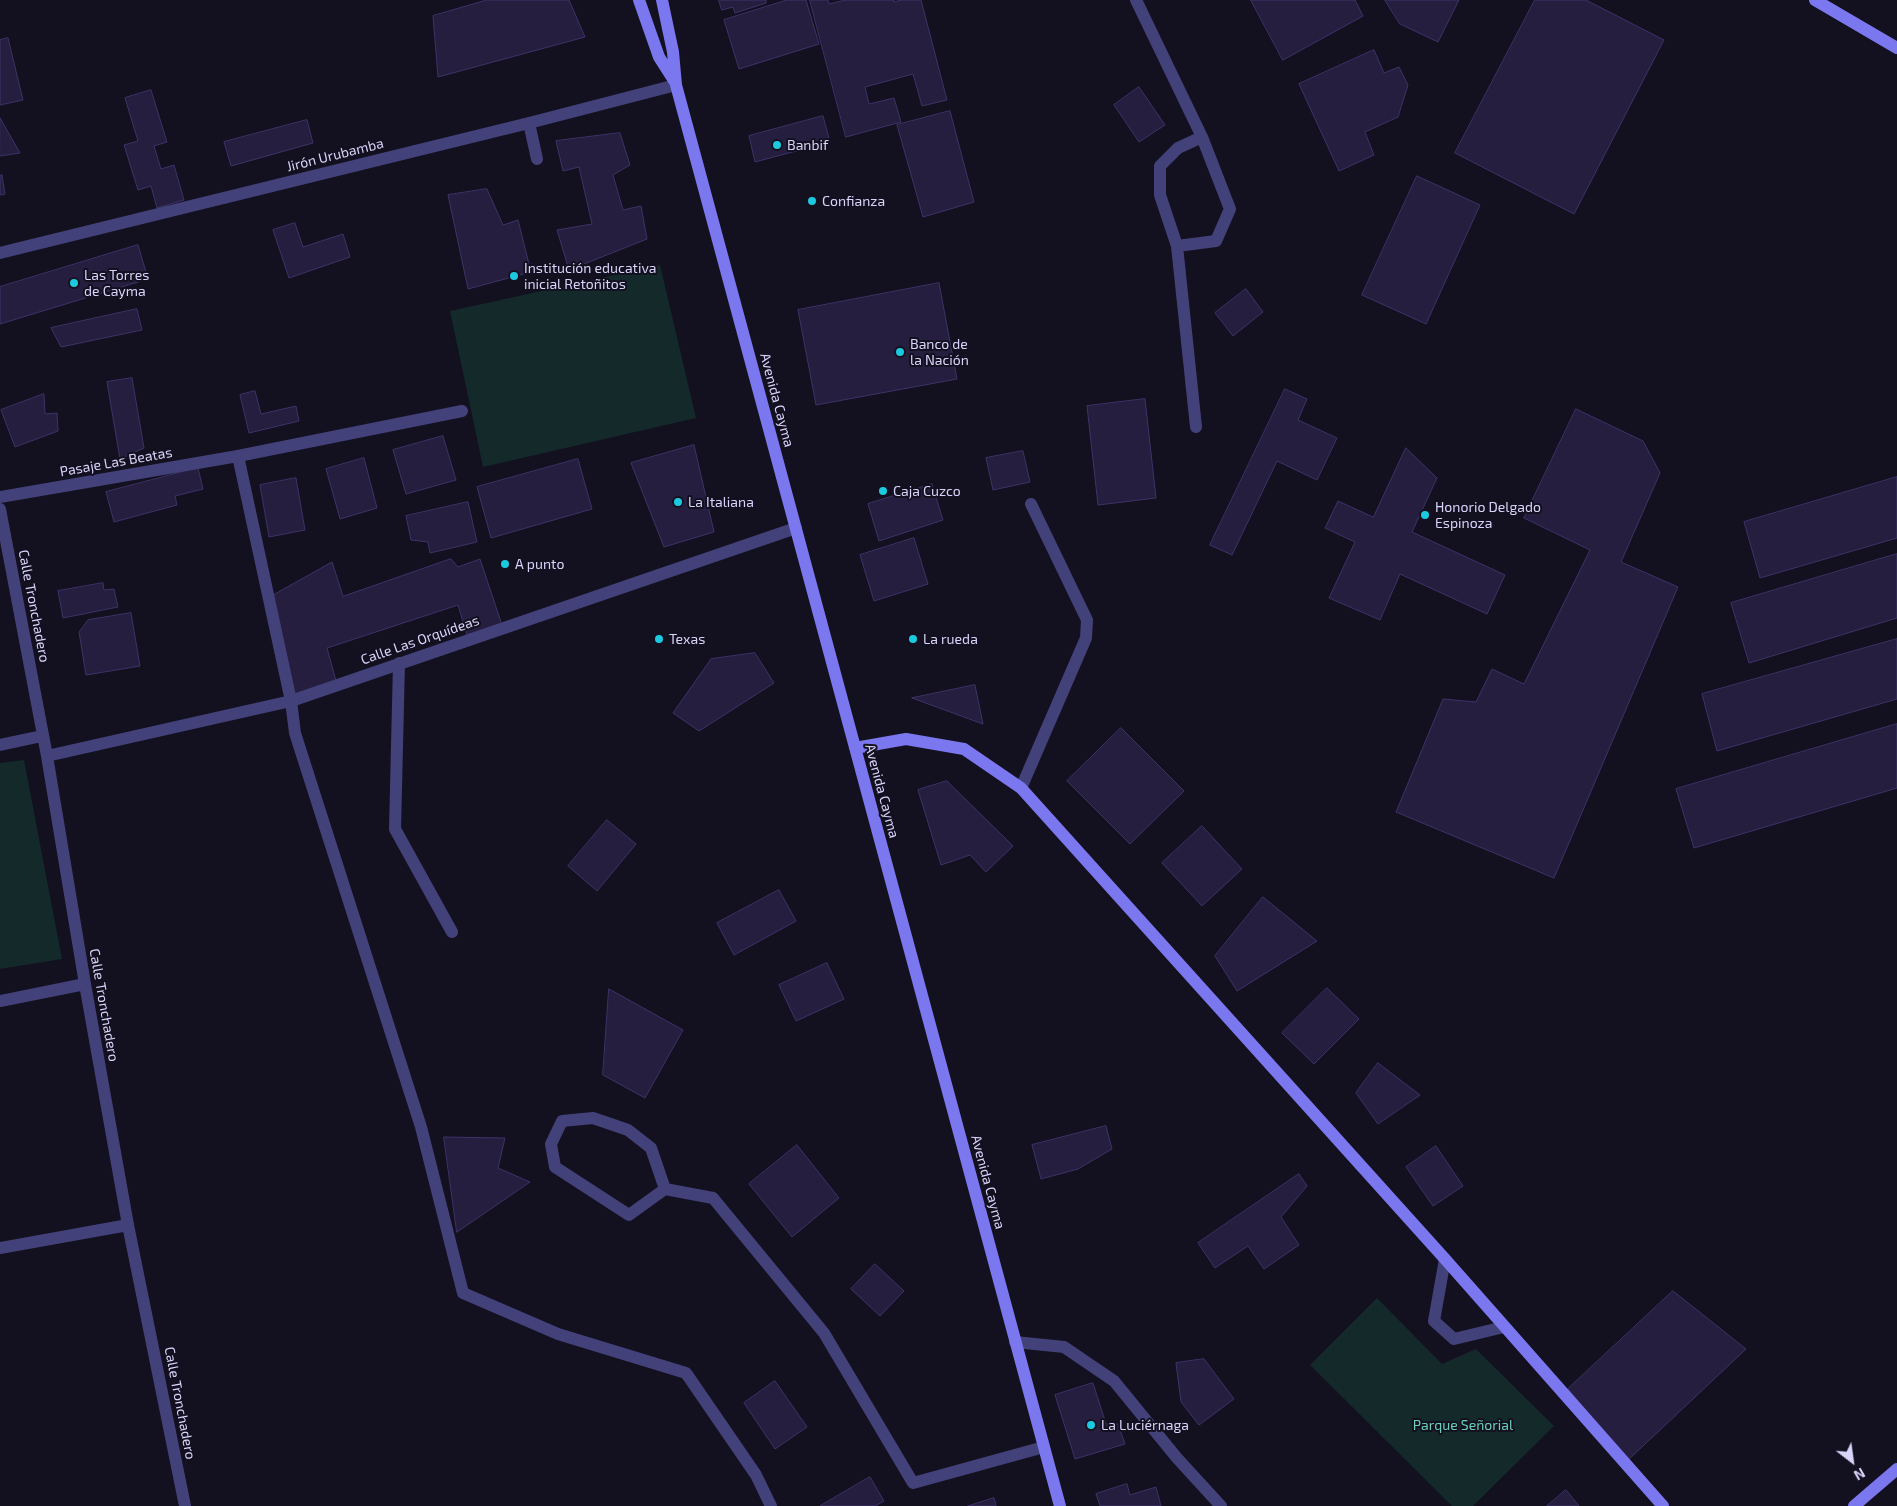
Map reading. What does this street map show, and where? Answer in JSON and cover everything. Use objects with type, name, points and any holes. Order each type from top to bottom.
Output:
[{"type":"main road","name":"Avenida Cayma","points":[[639,0],[658,56],[676,85]]},
{"type":"main road","name":"Avenida Cayma","points":[[662,0],[674,52],[676,85],[1060,1506]]},
{"type":"main road","points":[[1815,0],[1897,48]]},
{"type":"main road","points":[[855,748],[906,739],[964,749],[1021,788],[1445,1259],[1663,1506]]},
{"type":"main road","points":[[1854,1506],[1897,1469]]},
{"type":"street","points":[[1136,0],[1202,137],[1230,210],[1216,241],[1177,246]]},
{"type":"street","name":"Jirón Urubamba","points":[[0,253],[676,85]]},
{"type":"street","points":[[529,122],[537,159]]},
{"type":"street","points":[[1196,428],[1177,246],[1160,195],[1160,166],[1178,148],[1202,137]]},
{"type":"street","name":"Pasaje Las Beatas","points":[[0,497],[238,456],[462,411]]},
{"type":"street","points":[[238,456],[291,701],[298,743],[421,1126],[463,1293],[558,1334],[686,1373],[756,1475],[770,1506]]},
{"type":"street","points":[[1021,788],[1088,630],[1087,620],[1031,504]]},
{"type":"street","name":"Calle Tronchadero","points":[[0,509],[47,756],[128,1225],[185,1506]]},
{"type":"street","name":"Calle Las Orquídeas","points":[[47,756],[291,701],[796,528]]},
{"type":"street","points":[[399,663],[395,829],[452,932]]},
{"type":"street","points":[[0,744],[42,736]]},
{"type":"street","points":[[0,1001],[85,984]]},
{"type":"street","points":[[665,1189],[651,1148],[628,1130],[593,1118],[562,1121],[550,1144],[555,1167],[629,1215],[665,1189],[713,1198],[824,1333],[913,1483],[1044,1447]]},
{"type":"street","points":[[0,1248],[128,1225]]},
{"type":"street","points":[[1445,1259],[1434,1320],[1454,1339],[1504,1327]]},
{"type":"street","points":[[1015,1342],[1064,1347],[1114,1381],[1177,1458],[1221,1506]]},
{"type":"green space","points":[[660,265],[696,418],[483,467],[450,311]]},
{"type":"green space","points":[[24,760],[62,959],[0,969],[0,763]]},
{"type":"green space","name":"Parque Señorial","points":[[1377,1298],[1442,1364],[1476,1349],[1554,1426],[1473,1506],[1452,1506],[1310,1365]]},
{"type":"building","points":[[487,0],[569,0],[585,37],[438,77],[433,16]]},
{"type":"building","points":[[719,0],[766,0],[766,3],[735,13],[733,7],[722,10]]},
{"type":"building","points":[[787,0],[806,0],[819,44],[739,69],[724,20]]},
{"type":"building","points":[[810,0],[828,0],[829,4],[845,0],[894,0],[894,2],[921,0],[947,100],[922,106],[913,74],[865,87],[869,104],[894,98],[901,122],[846,137]]},
{"type":"building","points":[[1251,0],[1355,0],[1363,16],[1283,60]]},
{"type":"building","points":[[1385,0],[1459,0],[1438,42],[1400,24]]},
{"type":"building","points":[[1535,0],[1586,0],[1664,40],[1574,214],[1455,153]]},
{"type":"building","points":[[8,38],[23,100],[0,105],[0,40]]},
{"type":"building","points":[[1374,50],[1384,73],[1399,67],[1408,85],[1398,117],[1365,132],[1374,155],[1339,171],[1299,84]]},
{"type":"building","points":[[1139,87],[1165,125],[1139,142],[1114,105]]},
{"type":"building","points":[[151,90],[167,142],[154,146],[161,169],[174,165],[184,200],[157,208],[151,186],[138,190],[124,145],[138,141],[125,98]]},
{"type":"building","points":[[950,111],[974,202],[923,217],[897,125]]},
{"type":"building","points":[[823,116],[830,142],[755,162],[749,136]]},
{"type":"building","points":[[0,118],[20,153],[0,156]]},
{"type":"building","points":[[307,120],[313,143],[231,166],[224,142]]},
{"type":"building","points":[[620,133],[630,165],[613,175],[623,210],[641,206],[647,239],[569,270],[557,230],[592,224],[579,167],[563,171],[556,141]]},
{"type":"building","points":[[2,175],[5,194],[0,195],[0,176]]},
{"type":"building","points":[[1417,176],[1480,205],[1426,324],[1362,295]]},
{"type":"building","points":[[487,189],[503,225],[518,220],[531,272],[468,289],[448,195]]},
{"type":"building","points":[[295,223],[303,247],[343,234],[350,257],[289,278],[273,230]]},
{"type":"building","name":"Las Torres de Cayma","points":[[138,245],[148,279],[0,324],[0,287]]},
{"type":"building","points":[[939,283],[957,379],[816,405],[798,310]]},
{"type":"building","points":[[1246,289],[1263,312],[1233,336],[1215,313]]},
{"type":"building","points":[[137,309],[142,330],[61,347],[51,328]]},
{"type":"building","points":[[132,378],[144,448],[120,459],[107,382]]},
{"type":"building","points":[[1285,389],[1307,399],[1298,420],[1337,438],[1317,480],[1277,461],[1232,555],[1210,545]]},
{"type":"building","points":[[255,391],[261,414],[296,406],[299,421],[249,433],[240,395]]},
{"type":"building","points":[[44,394],[45,414],[57,413],[58,431],[15,447],[1,410]]},
{"type":"building","points":[[1145,399],[1156,498],[1098,505],[1087,406]]},
{"type":"building","points":[[1576,409],[1643,441],[1660,473],[1621,562],[1678,587],[1554,878],[1396,812],[1443,699],[1476,702],[1492,669],[1524,684],[1590,550],[1524,518]]},
{"type":"building","points":[[443,436],[456,480],[406,494],[393,450]]},
{"type":"building","points":[[694,445],[714,532],[664,547],[631,463]]},
{"type":"building","points":[[1406,448],[1437,478],[1412,532],[1505,575],[1487,614],[1400,574],[1380,620],[1329,598],[1355,542],[1325,528],[1338,501],[1373,517]]},
{"type":"building","points":[[1023,451],[1030,482],[993,490],[986,458]]},
{"type":"building","points":[[364,458],[377,508],[340,519],[326,469]]},
{"type":"building","points":[[578,459],[592,509],[491,538],[477,487]]},
{"type":"building","points":[[198,468],[203,489],[175,496],[177,505],[114,522],[106,492]]},
{"type":"building","points":[[1897,477],[1897,538],[1760,578],[1744,522]]},
{"type":"building","points":[[296,478],[305,530],[269,537],[260,485]]},
{"type":"building","points":[[932,484],[943,520],[879,541],[868,504]]},
{"type":"building","points":[[468,502],[477,542],[430,553],[428,542],[411,540],[406,516]]},
{"type":"building","points":[[914,538],[928,584],[874,601],[860,555]]},
{"type":"building","points":[[1897,554],[1897,618],[1749,663],[1731,603]]},
{"type":"building","points":[[451,559],[458,567],[480,559],[503,628],[467,635],[458,605],[327,648],[336,681],[294,696],[273,595],[332,562],[343,596]]},
{"type":"building","points":[[103,583],[104,590],[114,589],[118,607],[63,618],[58,591]]},
{"type":"building","points":[[131,613],[140,666],[86,675],[79,632],[88,620]]},
{"type":"building","points":[[1897,639],[1897,699],[1717,751],[1702,694]]},
{"type":"building","points":[[755,653],[774,683],[699,731],[673,713],[711,659]]},
{"type":"building","points":[[975,685],[983,724],[912,698]]},
{"type":"building","points":[[1897,724],[1897,788],[1694,848],[1676,789]]},
{"type":"building","points":[[1121,728],[1184,791],[1130,844],[1067,781]]},
{"type":"building","points":[[947,781],[1013,846],[986,872],[970,855],[941,865],[918,790]]},
{"type":"building","points":[[607,820],[636,844],[597,891],[568,866]]},
{"type":"building","points":[[1202,826],[1242,869],[1202,906],[1162,863]]},
{"type":"building","points":[[779,890],[796,921],[734,955],[717,923]]},
{"type":"building","points":[[1263,897],[1317,941],[1237,991],[1215,956]]},
{"type":"building","points":[[827,963],[844,999],[796,1021],[779,985]]},
{"type":"building","points":[[1327,988],[1359,1019],[1314,1064],[1282,1033]]},
{"type":"building","points":[[609,989],[683,1030],[645,1098],[603,1075]]},
{"type":"building","points":[[1378,1063],[1420,1095],[1378,1124],[1356,1093]]},
{"type":"building","points":[[1106,1126],[1112,1149],[1078,1169],[1041,1179],[1032,1145]]},
{"type":"building","points":[[444,1137],[505,1138],[498,1168],[530,1182],[457,1232]]},
{"type":"building","points":[[797,1145],[839,1198],[792,1237],[749,1184]]},
{"type":"building","points":[[1436,1146],[1463,1186],[1433,1206],[1406,1167]]},
{"type":"building","points":[[1299,1174],[1307,1186],[1281,1217],[1299,1245],[1264,1269],[1248,1246],[1215,1268],[1198,1243]]},
{"type":"building","points":[[875,1264],[904,1291],[880,1316],[851,1289]]},
{"type":"building","points":[[1673,1291],[1746,1349],[1627,1461],[1568,1389]]},
{"type":"building","points":[[1204,1359],[1234,1399],[1199,1425],[1181,1402],[1176,1363]]},
{"type":"building","points":[[775,1381],[807,1427],[775,1449],[744,1403]]},
{"type":"building","points":[[1093,1383],[1106,1424],[1118,1424],[1125,1444],[1075,1459],[1055,1395]]},
{"type":"building","points":[[870,1477],[884,1501],[875,1506],[820,1506]]},
{"type":"building","points":[[1127,1484],[1130,1495],[1156,1487],[1161,1506],[1100,1506],[1096,1494]]},
{"type":"building","points":[[1566,1490],[1579,1506],[1547,1506]]},
{"type":"building","points":[[994,1498],[996,1506],[968,1506]]},
{"type":"place","name":"Banbif","points":[[777,145]]},
{"type":"place","name":"Confianza","points":[[812,201]]},
{"type":"place","name":"Institución educativa inicial Retoñitos","points":[[514,276]]},
{"type":"place","name":"Las Torres de Cayma","points":[[74,283]]},
{"type":"place","name":"Banco de la Nación","points":[[900,352]]},
{"type":"place","name":"Caja Cuzco","points":[[883,491]]},
{"type":"place","name":"La Italiana","points":[[678,502]]},
{"type":"place","name":"Honorio Delgado Espinoza","points":[[1425,515]]},
{"type":"place","name":"A punto","points":[[505,564]]},
{"type":"place","name":"Texas","points":[[659,639]]},
{"type":"place","name":"La rueda","points":[[913,639]]},
{"type":"place","name":"La Luciérnaga","points":[[1091,1425]]}]
